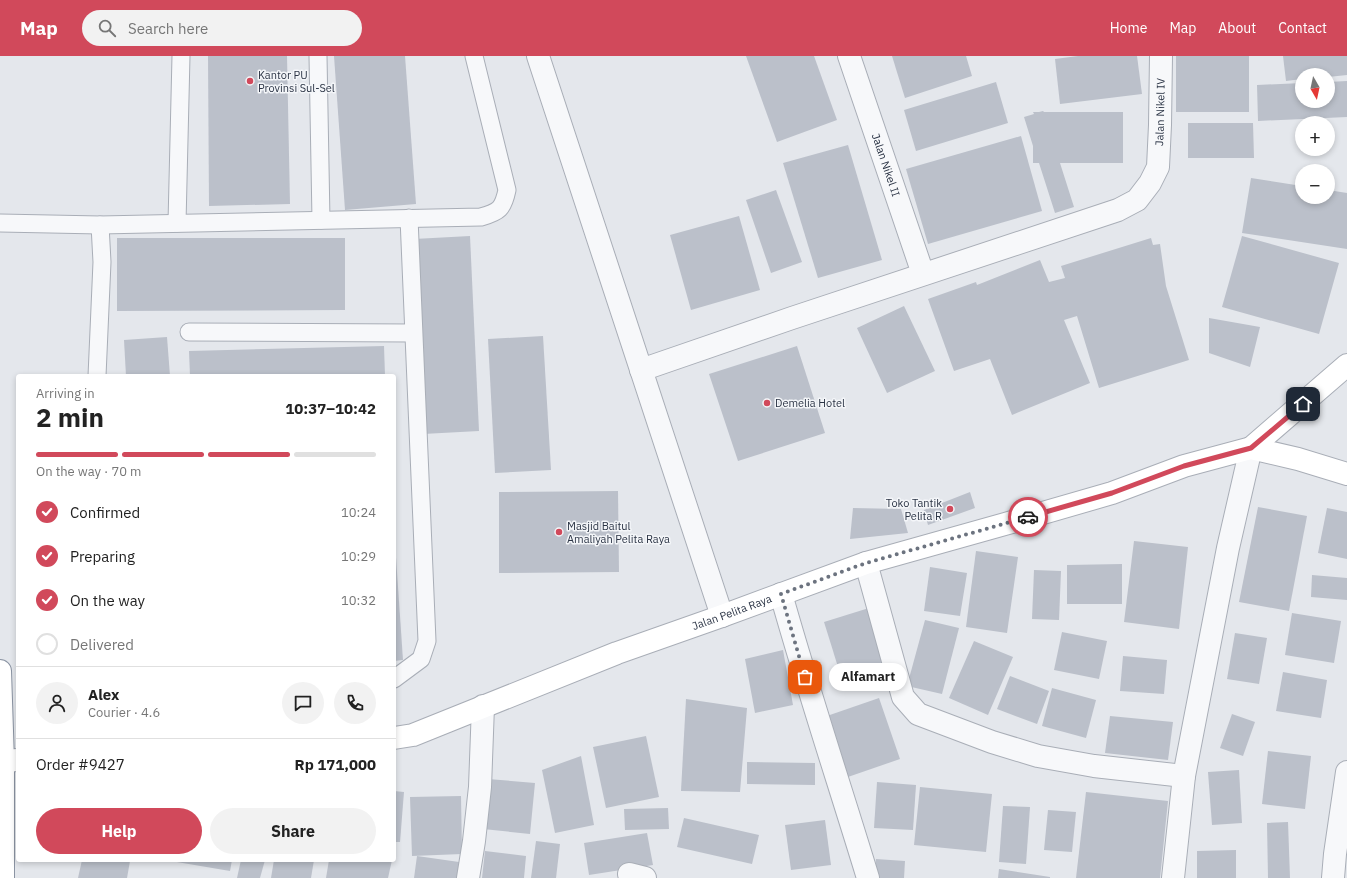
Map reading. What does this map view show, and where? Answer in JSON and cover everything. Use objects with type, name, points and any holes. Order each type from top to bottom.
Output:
[{"type":"main road","name":"Jalan Pelita Raya","points":[[396,738],[413,734],[618,653],[866,563],[1104,495],[1184,466],[1251,448],[1347,365]]},
{"type":"main road","points":[[1251,448],[1298,459],[1347,474]]},
{"type":"main road","points":[[0,671],[10,760],[3,878]]},
{"type":"street","points":[[538,56],[722,616]]},
{"type":"street","name":"Jalan Nikel II","points":[[849,56],[923,274]]},
{"type":"street","name":"Jalan Nikel IV","points":[[923,274],[1118,210],[1137,200],[1150,183],[1158,167],[1161,56]]},
{"type":"street","points":[[641,370],[923,274]]},
{"type":"street","points":[[1173,878],[1184,776],[1228,548],[1251,448]]},
{"type":"street","points":[[866,563],[903,696],[918,714],[992,742],[1038,756],[1094,766],[1184,776]]},
{"type":"street","points":[[781,594],[800,662],[868,878]]},
{"type":"street","points":[[468,878],[480,787],[483,706]]},
{"type":"street","points":[[1333,878],[1341,855],[1347,772]]},
{"type":"lane","points":[[177,223],[181,56]]},
{"type":"lane","points":[[318,56],[321,220]]},
{"type":"lane","points":[[0,223],[100,225],[480,217],[494,213],[504,203],[507,190],[474,56]]},
{"type":"lane","points":[[396,678],[421,659],[427,641],[409,218]]},
{"type":"lane","points":[[97,374],[102,262],[100,225]]},
{"type":"lane","points":[[189,332],[413,333]]},
{"type":"building","points":[[208,56],[287,56],[290,204],[209,206]]},
{"type":"building","points":[[334,56],[405,56],[416,204],[345,210]]},
{"type":"building","points":[[746,56],[814,56],[837,120],[777,142]]},
{"type":"building","points":[[892,56],[966,56],[972,76],[905,98]]},
{"type":"building","points":[[1078,56],[1137,56],[1142,94],[1060,104],[1055,59]]},
{"type":"building","points":[[1176,56],[1249,56],[1249,112],[1176,112]]},
{"type":"building","points":[[1283,56],[1347,56],[1347,75],[1335,76],[1335,68],[1295,68],[1295,80],[1286,81]]},
{"type":"building","points":[[1347,81],[1347,117],[1295,116],[1295,119],[1258,121],[1257,85],[1295,83],[1295,108],[1335,108],[1335,82]]},
{"type":"building","points":[[996,82],[1008,123],[916,151],[904,110]]},
{"type":"building","points":[[1033,112],[1123,112],[1123,163],[1060,163],[1074,207],[1055,213],[1039,163],[1033,163],[1033,146],[1024,117],[1034,114]]},
{"type":"building","points":[[1188,123],[1253,123],[1254,158],[1188,158]]},
{"type":"building","points":[[1021,136],[1042,211],[928,244],[906,169]]},
{"type":"building","points":[[848,145],[882,260],[818,278],[783,163]]},
{"type":"building","points":[[1251,178],[1295,185],[1295,204],[1335,204],[1335,191],[1347,193],[1347,249],[1242,233]]},
{"type":"building","points":[[776,190],[802,262],[771,273],[746,200]]},
{"type":"building","points":[[739,216],[760,290],[691,310],[670,235]]},
{"type":"building","points":[[470,236],[479,431],[423,434],[414,239]]},
{"type":"building","points":[[1242,236],[1339,263],[1319,334],[1222,307]]},
{"type":"building","points":[[117,238],[345,238],[345,310],[117,311]]},
{"type":"building","points":[[1151,238],[1153,245],[1160,244],[1166,286],[1189,360],[1099,388],[1077,316],[1064,320],[1090,383],[1012,415],[990,359],[954,371],[928,299],[976,282],[977,285],[1040,260],[1049,282],[1065,278],[1061,266]]},
{"type":"building","points":[[904,306],[935,371],[887,393],[857,328]]},
{"type":"building","points":[[1209,318],[1260,327],[1250,367],[1209,353]]},
{"type":"building","points":[[543,336],[551,470],[495,473],[488,339]]},
{"type":"building","points":[[167,337],[170,374],[126,374],[124,340]]},
{"type":"building","points":[[384,346],[385,374],[190,374],[189,351]]},
{"type":"building","name":"Demelia Hotel","points":[[797,346],[825,433],[738,461],[709,374]]},
{"type":"building","name":"Masjid Baitul Amaliyah Pelita Raya","points":[[618,491],[619,572],[499,573],[499,492]]},
{"type":"building","name":"Toko Tantik Pelita R","points":[[970,492],[975,508],[928,525],[924,510]]},
{"type":"building","points":[[1258,507],[1307,516],[1289,611],[1239,602]]},
{"type":"building","points":[[853,508],[901,509],[908,533],[850,539]]},
{"type":"building","points":[[1327,508],[1347,512],[1347,559],[1318,553]]},
{"type":"building","points":[[1134,541],[1188,547],[1179,629],[1124,622]]},
{"type":"building","points":[[976,551],[1018,557],[1007,633],[966,627]]},
{"type":"building","points":[[396,558],[403,660],[396,661]]},
{"type":"building","points":[[1122,564],[1122,604],[1067,604],[1067,565]]},
{"type":"building","points":[[930,567],[967,573],[960,616],[924,611]]},
{"type":"building","points":[[1034,570],[1061,571],[1059,620],[1032,619]]},
{"type":"building","points":[[1312,575],[1347,578],[1347,600],[1311,597]]},
{"type":"building","points":[[869,608],[889,669],[843,683],[824,622]]},
{"type":"building","points":[[1292,613],[1341,621],[1334,663],[1285,655]]},
{"type":"building","points":[[925,620],[959,628],[942,694],[907,686]]},
{"type":"building","points":[[1062,632],[1107,641],[1099,679],[1054,670]]},
{"type":"building","points":[[1235,633],[1267,638],[1259,684],[1227,679]]},
{"type":"building","points":[[974,641],[1013,657],[988,715],[949,698]]},
{"type":"building","points":[[783,650],[793,705],[755,713],[745,659]]},
{"type":"building","points":[[1123,656],[1167,660],[1164,694],[1120,691]]},
{"type":"building","points":[[1283,672],[1327,680],[1321,718],[1276,711]]},
{"type":"building","points":[[1010,676],[1049,691],[1037,724],[997,709]]},
{"type":"building","points":[[1052,688],[1096,700],[1086,738],[1042,726]]},
{"type":"building","points":[[879,698],[900,759],[845,778],[824,717]]},
{"type":"building","points":[[686,699],[747,708],[740,792],[681,791]]},
{"type":"building","points":[[1232,714],[1255,722],[1243,756],[1220,748]]},
{"type":"building","points":[[1110,716],[1173,722],[1168,760],[1105,753]]},
{"type":"building","points":[[646,736],[659,797],[606,808],[593,747]]},
{"type":"building","points":[[1268,751],[1311,756],[1305,809],[1262,804]]},
{"type":"building","points":[[581,756],[594,825],[555,833],[542,770]]},
{"type":"building","points":[[747,762],[815,763],[815,785],[747,784]]},
{"type":"building","points":[[1239,770],[1242,823],[1212,825],[1208,772]]},
{"type":"building","points":[[488,779],[535,783],[530,834],[483,829]]},
{"type":"building","points":[[877,782],[916,785],[913,830],[874,828]]},
{"type":"building","points":[[920,787],[992,794],[986,852],[914,845]]},
{"type":"building","points":[[396,791],[404,792],[400,842],[396,842]]},
{"type":"building","points":[[1086,792],[1168,801],[1160,878],[1076,878]]},
{"type":"building","points":[[461,796],[462,854],[412,856],[410,797]]},
{"type":"building","points":[[1003,806],[1030,807],[1026,864],[999,862]]},
{"type":"building","points":[[668,808],[669,829],[625,830],[624,809]]},
{"type":"building","points":[[1048,810],[1076,812],[1072,852],[1044,850]]},
{"type":"building","points":[[684,818],[759,835],[752,864],[677,847]]},
{"type":"building","points":[[825,820],[831,865],[791,870],[785,825]]},
{"type":"building","points":[[1288,822],[1290,878],[1268,878],[1267,823]]},
{"type":"building","points":[[647,833],[653,865],[589,875],[584,843]]},
{"type":"building","points":[[536,841],[560,844],[556,878],[531,878]]},
{"type":"building","points":[[1236,850],[1236,878],[1197,878],[1197,851]]},
{"type":"building","points":[[485,851],[526,856],[524,878],[482,878]]},
{"type":"building","points":[[417,856],[459,862],[457,878],[414,878]]},
{"type":"building","points":[[876,859],[905,861],[904,878],[874,878]]},
{"type":"building","points":[[82,862],[130,862],[127,878],[78,878]]},
{"type":"building","points":[[177,862],[232,862],[230,871]]},
{"type":"building","points":[[241,862],[264,862],[260,878],[237,878]]},
{"type":"building","points":[[274,862],[314,862],[311,878],[271,878]]},
{"type":"building","points":[[329,862],[392,862],[388,878],[326,878]]},
{"type":"building","points":[[999,869],[1050,877],[1050,878],[998,878]]},
{"type":"way so far","points":[[805,677],[781,594],[866,563],[1028,517]]},
{"type":"place","name":"Kantor PU Provinsi Sul-Sel","points":[[250,81]]},
{"type":"place","name":"Demelia Hotel","points":[[767,403]]},
{"type":"place","name":"Toko Tantik Pelita R","points":[[950,509]]},
{"type":"place","name":"Masjid Baitul Amaliyah Pelita Raya","points":[[559,532]]},
{"type":"place","name":"Alfamart","points":[[805,677]]},
{"type":"route","points":[[1028,517],[1112,493],[1184,466],[1251,448],[1303,404]]}]
